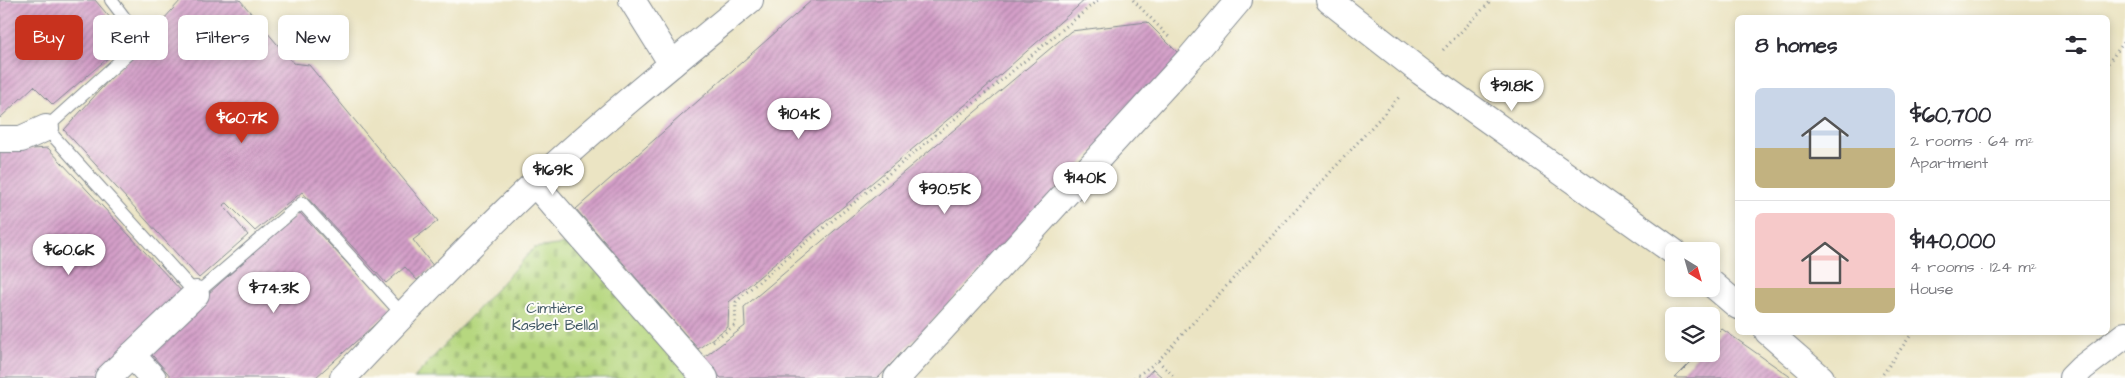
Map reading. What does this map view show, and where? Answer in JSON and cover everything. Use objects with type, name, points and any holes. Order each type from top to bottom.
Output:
[{"type":"street","points":[[632,0],[672,64]]},
{"type":"street","points":[[343,378],[403,315],[535,184],[672,64],[750,0]]},
{"type":"street","points":[[897,378],[1190,58],[1239,0]]},
{"type":"street","points":[[1329,0],[1421,72],[1665,246]]},
{"type":"street","points":[[0,139],[21,139],[46,128]]},
{"type":"street","points":[[535,184],[697,369]]},
{"type":"street","points":[[1720,291],[1735,303]]},
{"type":"street","points":[[108,378],[196,294]]},
{"type":"street","points":[[1771,335],[1821,378]]},
{"type":"street","points":[[2072,378],[2125,335]]},
{"type":"street","points":[[132,355],[153,378]]},
{"type":"lane","points":[[111,0],[142,42],[46,128],[196,294],[302,203],[403,315]]},
{"type":"path","points":[[697,369],[734,325],[736,302],[744,294],[1098,0]]},
{"type":"path","points":[[1133,0],[1190,58]]},
{"type":"path","points":[[1134,378],[1158,361],[1421,72],[1492,0]]},
{"type":"path","points":[[2110,60],[2125,41]]},
{"type":"path","points":[[1880,378],[1911,335]]},
{"type":"path","points":[[1158,361],[1176,378]]},
{"type":"green space","name":"Cimtière Kasbet Bellal","points":[[573,243],[693,378],[414,378],[534,248]]},
{"type":"building","points":[[0,0],[95,0],[108,15],[93,15],[93,60],[106,60],[53,105],[34,86],[0,118]]},
{"type":"building","points":[[181,0],[240,0],[253,15],[178,15],[178,60],[268,60],[268,33],[278,45],[278,60],[290,60],[293,63],[309,65],[438,221],[413,240],[434,267],[417,280],[405,267],[386,283],[302,192],[255,231],[227,203],[223,205],[248,235],[199,278],[64,130],[127,60],[168,60],[168,15]]},
{"type":"building","points":[[812,0],[1085,0],[976,96],[729,302],[728,327],[698,349],[576,209]]},
{"type":"building","points":[[1147,22],[1182,57],[878,378],[721,378],[703,358],[745,326],[744,307],[1071,31]]},
{"type":"building","points":[[48,148],[185,295],[100,378],[0,378],[0,151]]},
{"type":"building","points":[[299,212],[391,310],[315,378],[172,378],[147,349]]},
{"type":"building","points":[[1722,329],[1792,378],[1675,378],[1691,362],[1720,362],[1720,331]]},
{"type":"building","points":[[1153,369],[1163,378],[1145,378]]}]
